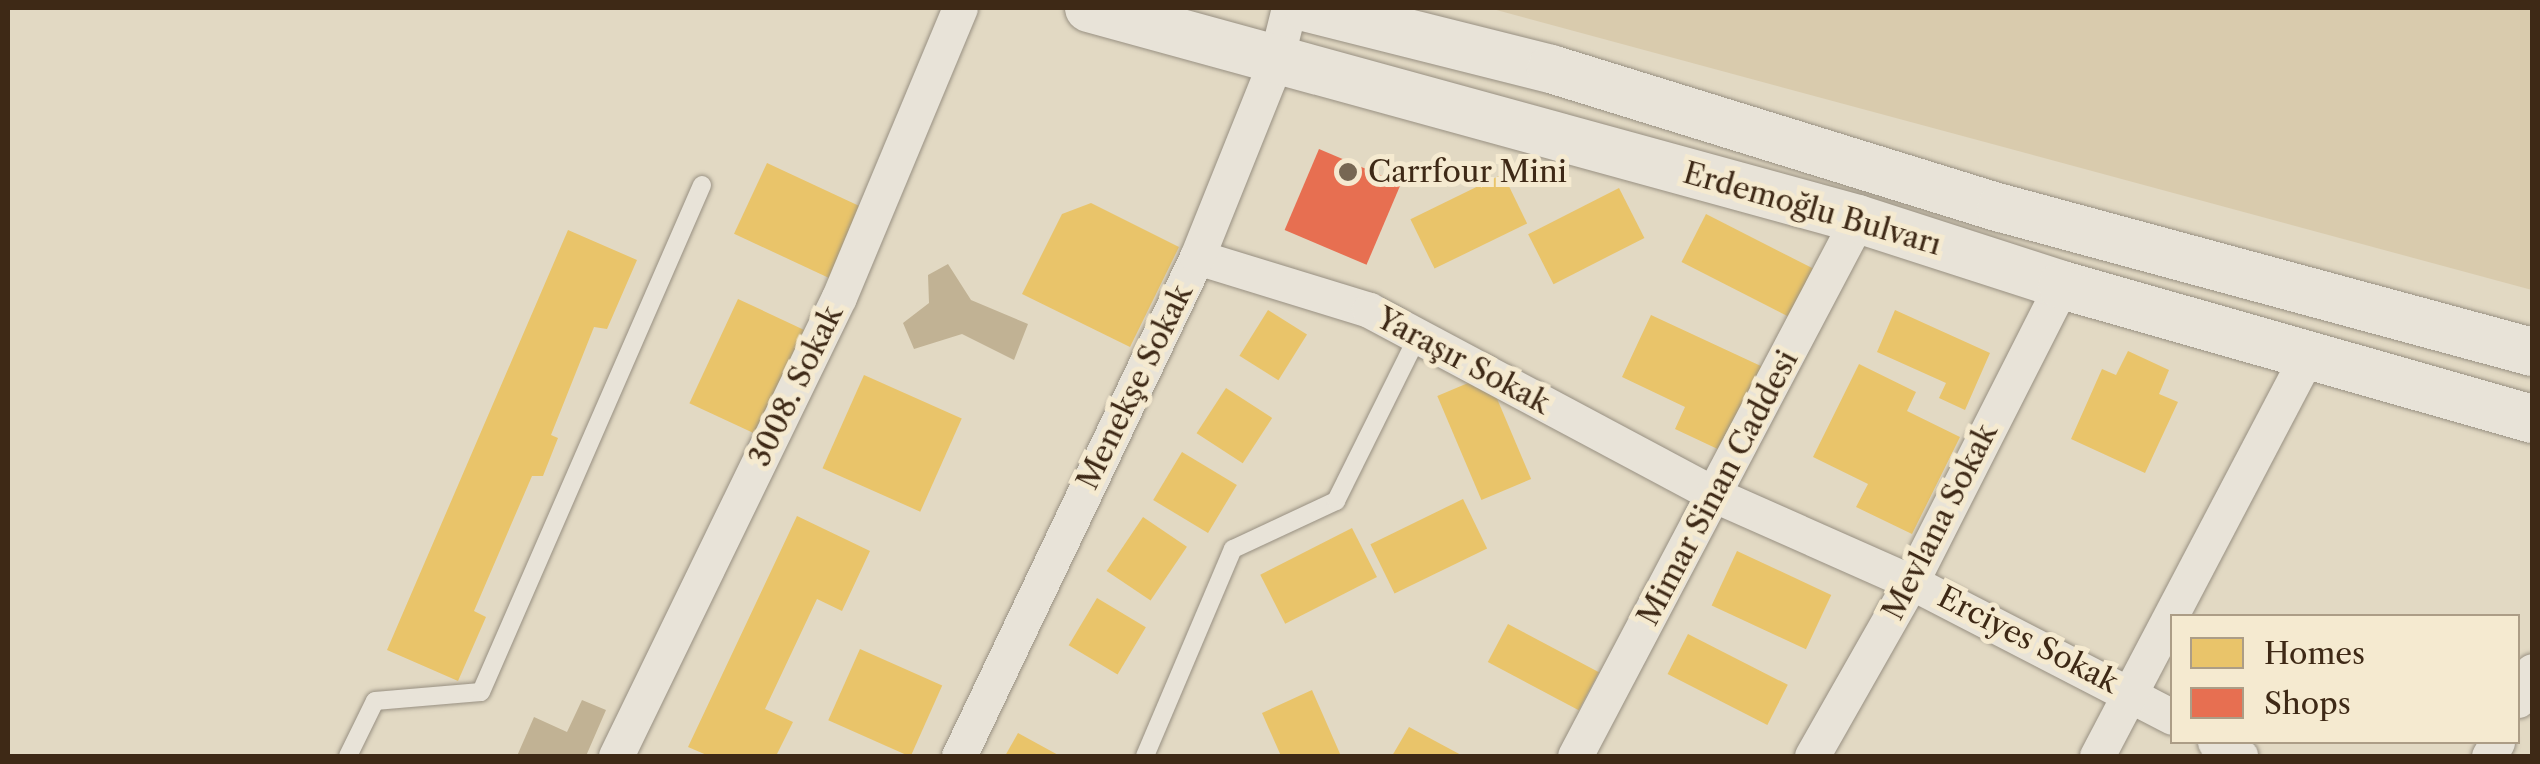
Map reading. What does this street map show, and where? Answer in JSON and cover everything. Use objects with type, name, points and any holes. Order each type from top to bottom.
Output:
[{"type":"main road","name":"Erdemoğlu Bulvarı","points":[[1088,8],[1858,219],[2062,285],[2532,419]]},
{"type":"main road","name":"Erdemoğlu Bulvarı","points":[[1308,8],[1551,69],[2002,208],[2532,352]]},
{"type":"street","name":"3008. Sokak","points":[[616,756],[838,296],[960,8]]},
{"type":"street","name":"Menekşe Sokak","points":[[959,756],[1197,258],[1276,60],[1289,8]]},
{"type":"street","name":"Mimar Sinan Caddesi","points":[[1575,756],[1716,496],[1858,219]]},
{"type":"street","name":"Yaraşır Sokak","points":[[1197,258],[1369,310],[1716,496]]},
{"type":"street","name":"Mevlana Sokak","points":[[1812,756],[1912,582],[2062,285]]},
{"type":"street","points":[[2172,614],[2308,354]]},
{"type":"street","name":"Erciyes Sokak","points":[[1716,496],[1912,582],[2170,716]]},
{"type":"street","points":[[2097,756],[2170,618]]},
{"type":"street","points":[[2520,696],[2532,671]]},
{"type":"lane","points":[[348,756],[375,701],[482,692],[702,185]]},
{"type":"lane","points":[[1145,756],[1233,550],[1336,501],[1418,336]]},
{"type":"shaded area","points":[[1489,8],[2532,8],[2532,290]]},
{"type":"shaded area","points":[[948,264],[971,300],[1028,324],[1014,360],[962,334],[914,349],[903,323],[929,303],[928,275]]},
{"type":"shaded area","points":[[582,700],[606,710],[586,756],[517,756],[534,717],[567,732]]},
{"type":"building: Homes","points":[[767,163],[863,208],[830,278],[734,234]]},
{"type":"building: Homes","points":[[1503,174],[1527,223],[1435,269],[1410,219]]},
{"type":"building: Homes","points":[[1619,188],[1644,238],[1554,284],[1528,234]]},
{"type":"building: Homes","points":[[1091,203],[1179,247],[1130,347],[1022,294],[1062,214]]},
{"type":"building: Homes","points":[[1706,214],[1821,273],[1796,321],[1681,262]]},
{"type":"building: Homes","points":[[568,230],[637,260],[607,329],[594,327],[551,435],[558,438],[543,476],[532,476],[474,611],[486,617],[458,681],[387,650]]},
{"type":"building: Homes","points":[[738,299],[810,332],[761,437],[689,403]]},
{"type":"building: Homes","points":[[1268,310],[1307,334],[1278,380],[1239,356]]},
{"type":"building: Homes","points":[[1895,310],[1990,353],[1965,410],[1939,398],[1946,383],[1877,352]]},
{"type":"building: Homes","points":[[1651,315],[1763,367],[1724,452],[1675,429],[1685,407],[1622,377]]},
{"type":"building: Homes","points":[[2128,351],[2169,370],[2159,394],[2178,402],[2145,473],[2071,439],[2102,369],[2116,375]]},
{"type":"building: Homes","points":[[1859,364],[1916,392],[1907,411],[1960,437],[1912,534],[1856,507],[1868,484],[1813,457]]},
{"type":"building: Homes","points":[[864,375],[962,419],[920,512],[823,468]]},
{"type":"building: Homes","points":[[1487,375],[1531,479],[1481,500],[1437,396]]},
{"type":"building: Homes","points":[[1226,388],[1272,418],[1243,463],[1197,433]]},
{"type":"building: Homes","points":[[1182,452],[1237,485],[1208,533],[1153,500]]},
{"type":"building: Homes","points":[[1463,499],[1487,548],[1395,594],[1370,544]]},
{"type":"building: Homes","points":[[797,516],[870,551],[842,611],[817,599],[765,709],[793,722],[776,756],[709,756],[688,747]]},
{"type":"building: Homes","points":[[1143,517],[1187,547],[1151,601],[1107,571]]},
{"type":"building: Homes","points":[[1352,528],[1377,577],[1285,624],[1260,575]]},
{"type":"building: Homes","points":[[1737,551],[1831,595],[1806,649],[1712,605]]},
{"type":"building: Homes","points":[[1097,598],[1146,627],[1118,675],[1069,645]]},
{"type":"building: Homes","points":[[1508,624],[1599,672],[1579,710],[1488,662]]},
{"type":"building: Homes","points":[[1688,634],[1788,685],[1767,725],[1668,674]]},
{"type":"building: Homes","points":[[860,649],[942,686],[911,756],[828,720]]},
{"type":"building: Homes","points":[[1312,690],[1341,756],[1281,756],[1262,713]]},
{"type":"building: Homes","points":[[1409,727],[1463,756],[1392,756]]},
{"type":"building: Homes","points":[[1018,733],[1060,756],[1005,756]]},
{"type":"building: Shops","points":[[1319,149],[1401,184],[1367,265],[1285,230]]},
{"type":"place","name":"Carrfour Mini","points":[[1348,172]]}]
